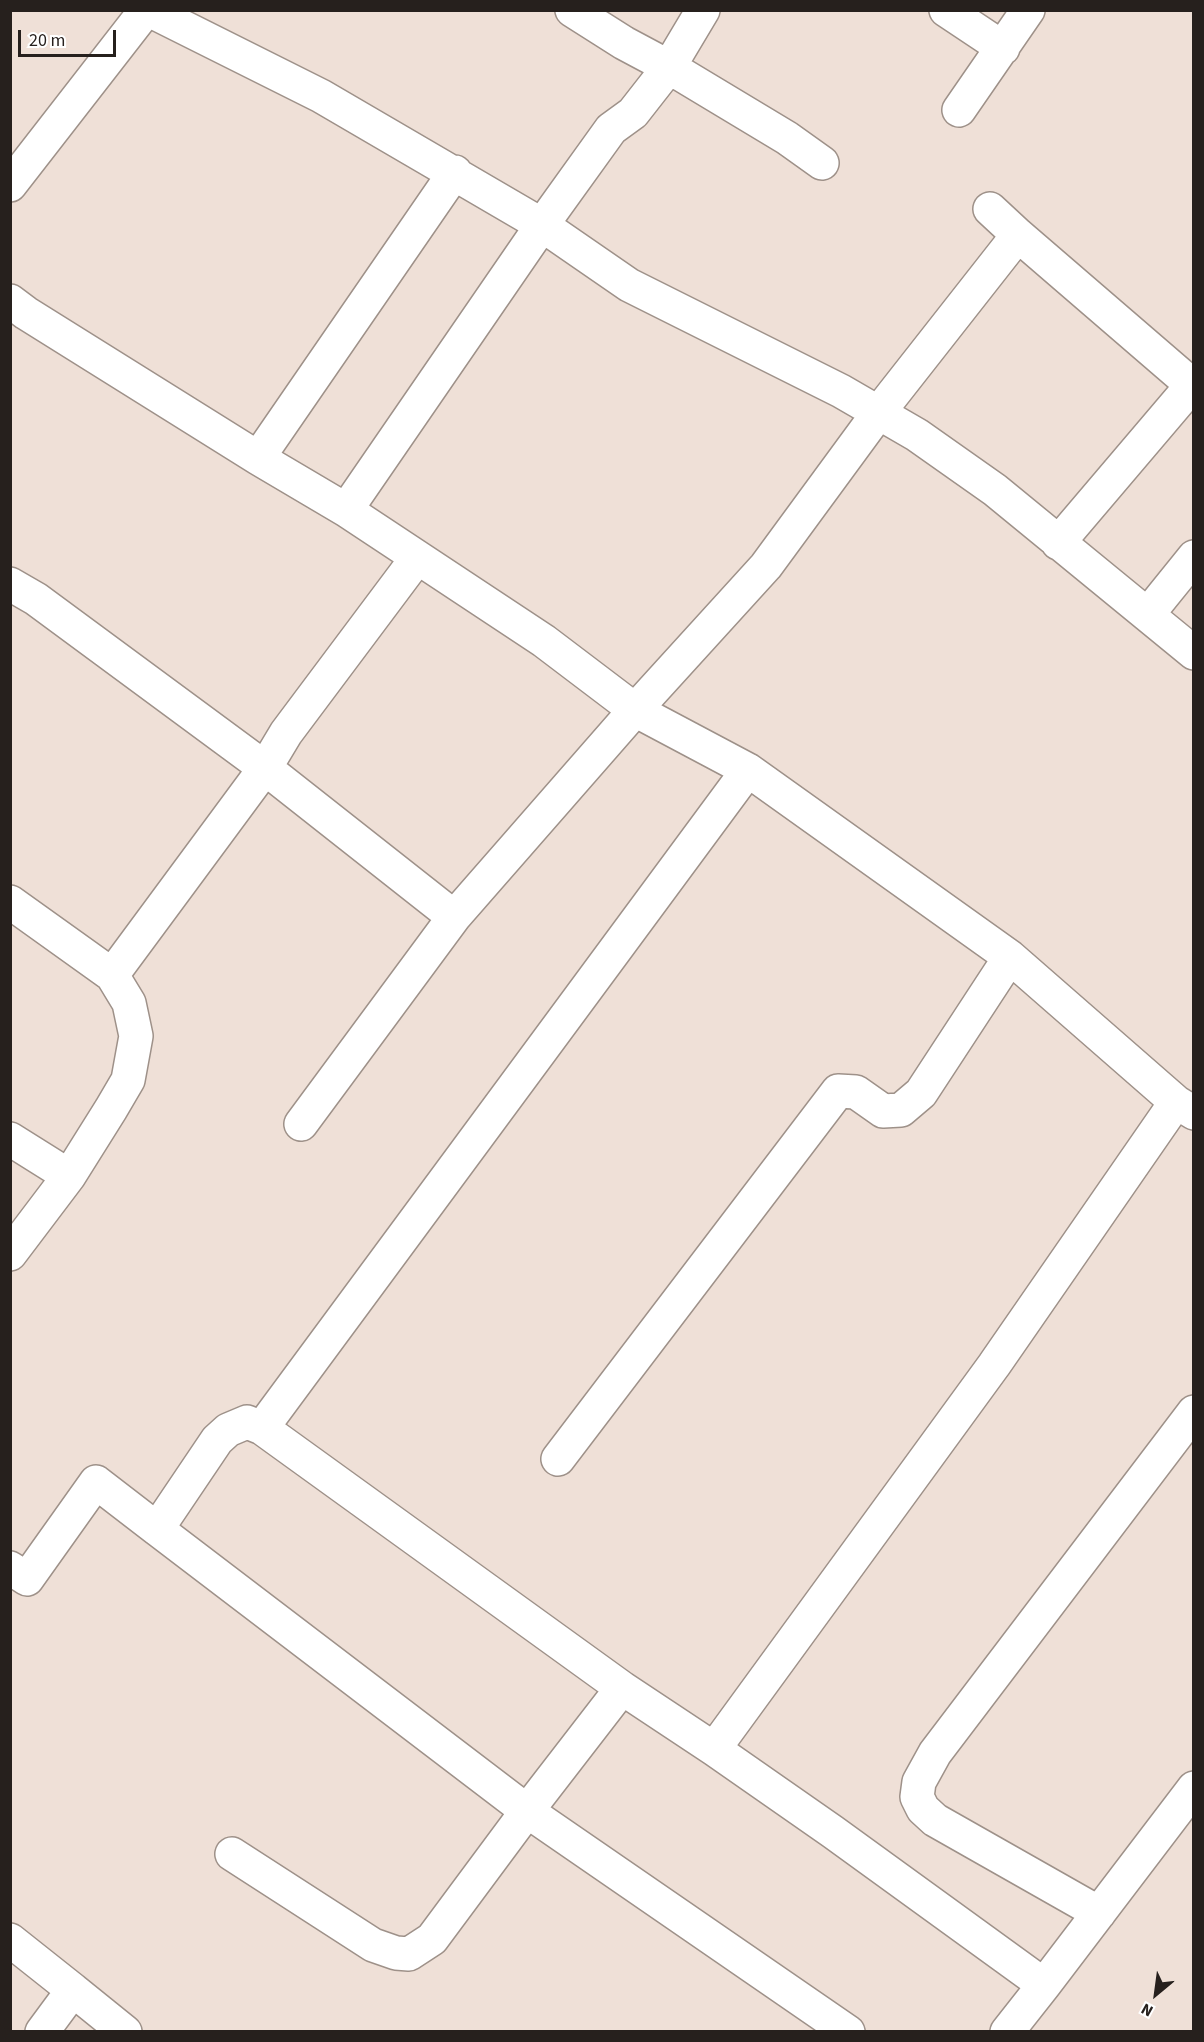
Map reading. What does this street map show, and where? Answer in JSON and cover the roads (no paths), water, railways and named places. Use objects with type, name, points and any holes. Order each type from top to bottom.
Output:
[{"type":"street","points":[[10,185],[147,10],[321,96],[455,172],[542,225],[629,285],[841,391],[917,435],[995,490],[1194,653]]},
{"type":"street","points":[[572,10],[787,138],[822,163]]},
{"type":"street","points":[[346,510],[542,225],[611,129],[633,113],[669,66],[703,10]]},
{"type":"street","points":[[946,10],[1003,48]]},
{"type":"street","points":[[959,110],[1028,10]]},
{"type":"street","points":[[258,458],[455,172]]},
{"type":"street","points":[[990,209],[1193,384],[1058,543]]},
{"type":"street","points":[[301,1124],[454,917],[635,710],[766,566],[879,412],[1018,235]]},
{"type":"street","points":[[16,310],[346,510],[544,641],[635,710],[748,770],[1010,957],[1185,1108],[714,1749]]},
{"type":"street","points":[[1148,614],[1194,557]]},
{"type":"street","points":[[112,975],[265,768],[286,733],[417,558]]},
{"type":"street","points":[[10,584],[36,598],[265,768],[454,917]]},
{"type":"street","points":[[261,1428],[748,770]]},
{"type":"street","points":[[10,902],[112,975],[129,1003],[136,1036],[128,1080],[69,1176],[10,1254]]},
{"type":"street","points":[[558,1459],[838,1091],[856,1092],[883,1111],[901,1110],[921,1093],[1010,957]]},
{"type":"street","points":[[10,1138],[69,1176]]},
{"type":"street","points":[[1099,1913],[935,1820],[923,1809],[917,1797],[920,1782],[935,1753],[1194,1412]]},
{"type":"street","points":[[157,1529],[217,1440],[228,1430],[247,1422],[261,1428],[622,1688],[714,1749],[868,1857],[1044,1985]]},
{"type":"street","points":[[10,1568],[27,1579],[96,1482],[527,1811],[848,2031]]},
{"type":"street","points":[[232,1854],[373,1945],[396,1953],[409,1954],[432,1939],[622,1688]]},
{"type":"street","points":[[1007,2031],[1194,1788]]},
{"type":"street","points":[[10,1940],[124,2031]]},
{"type":"street","points":[[42,2031],[73,1990]]}]
